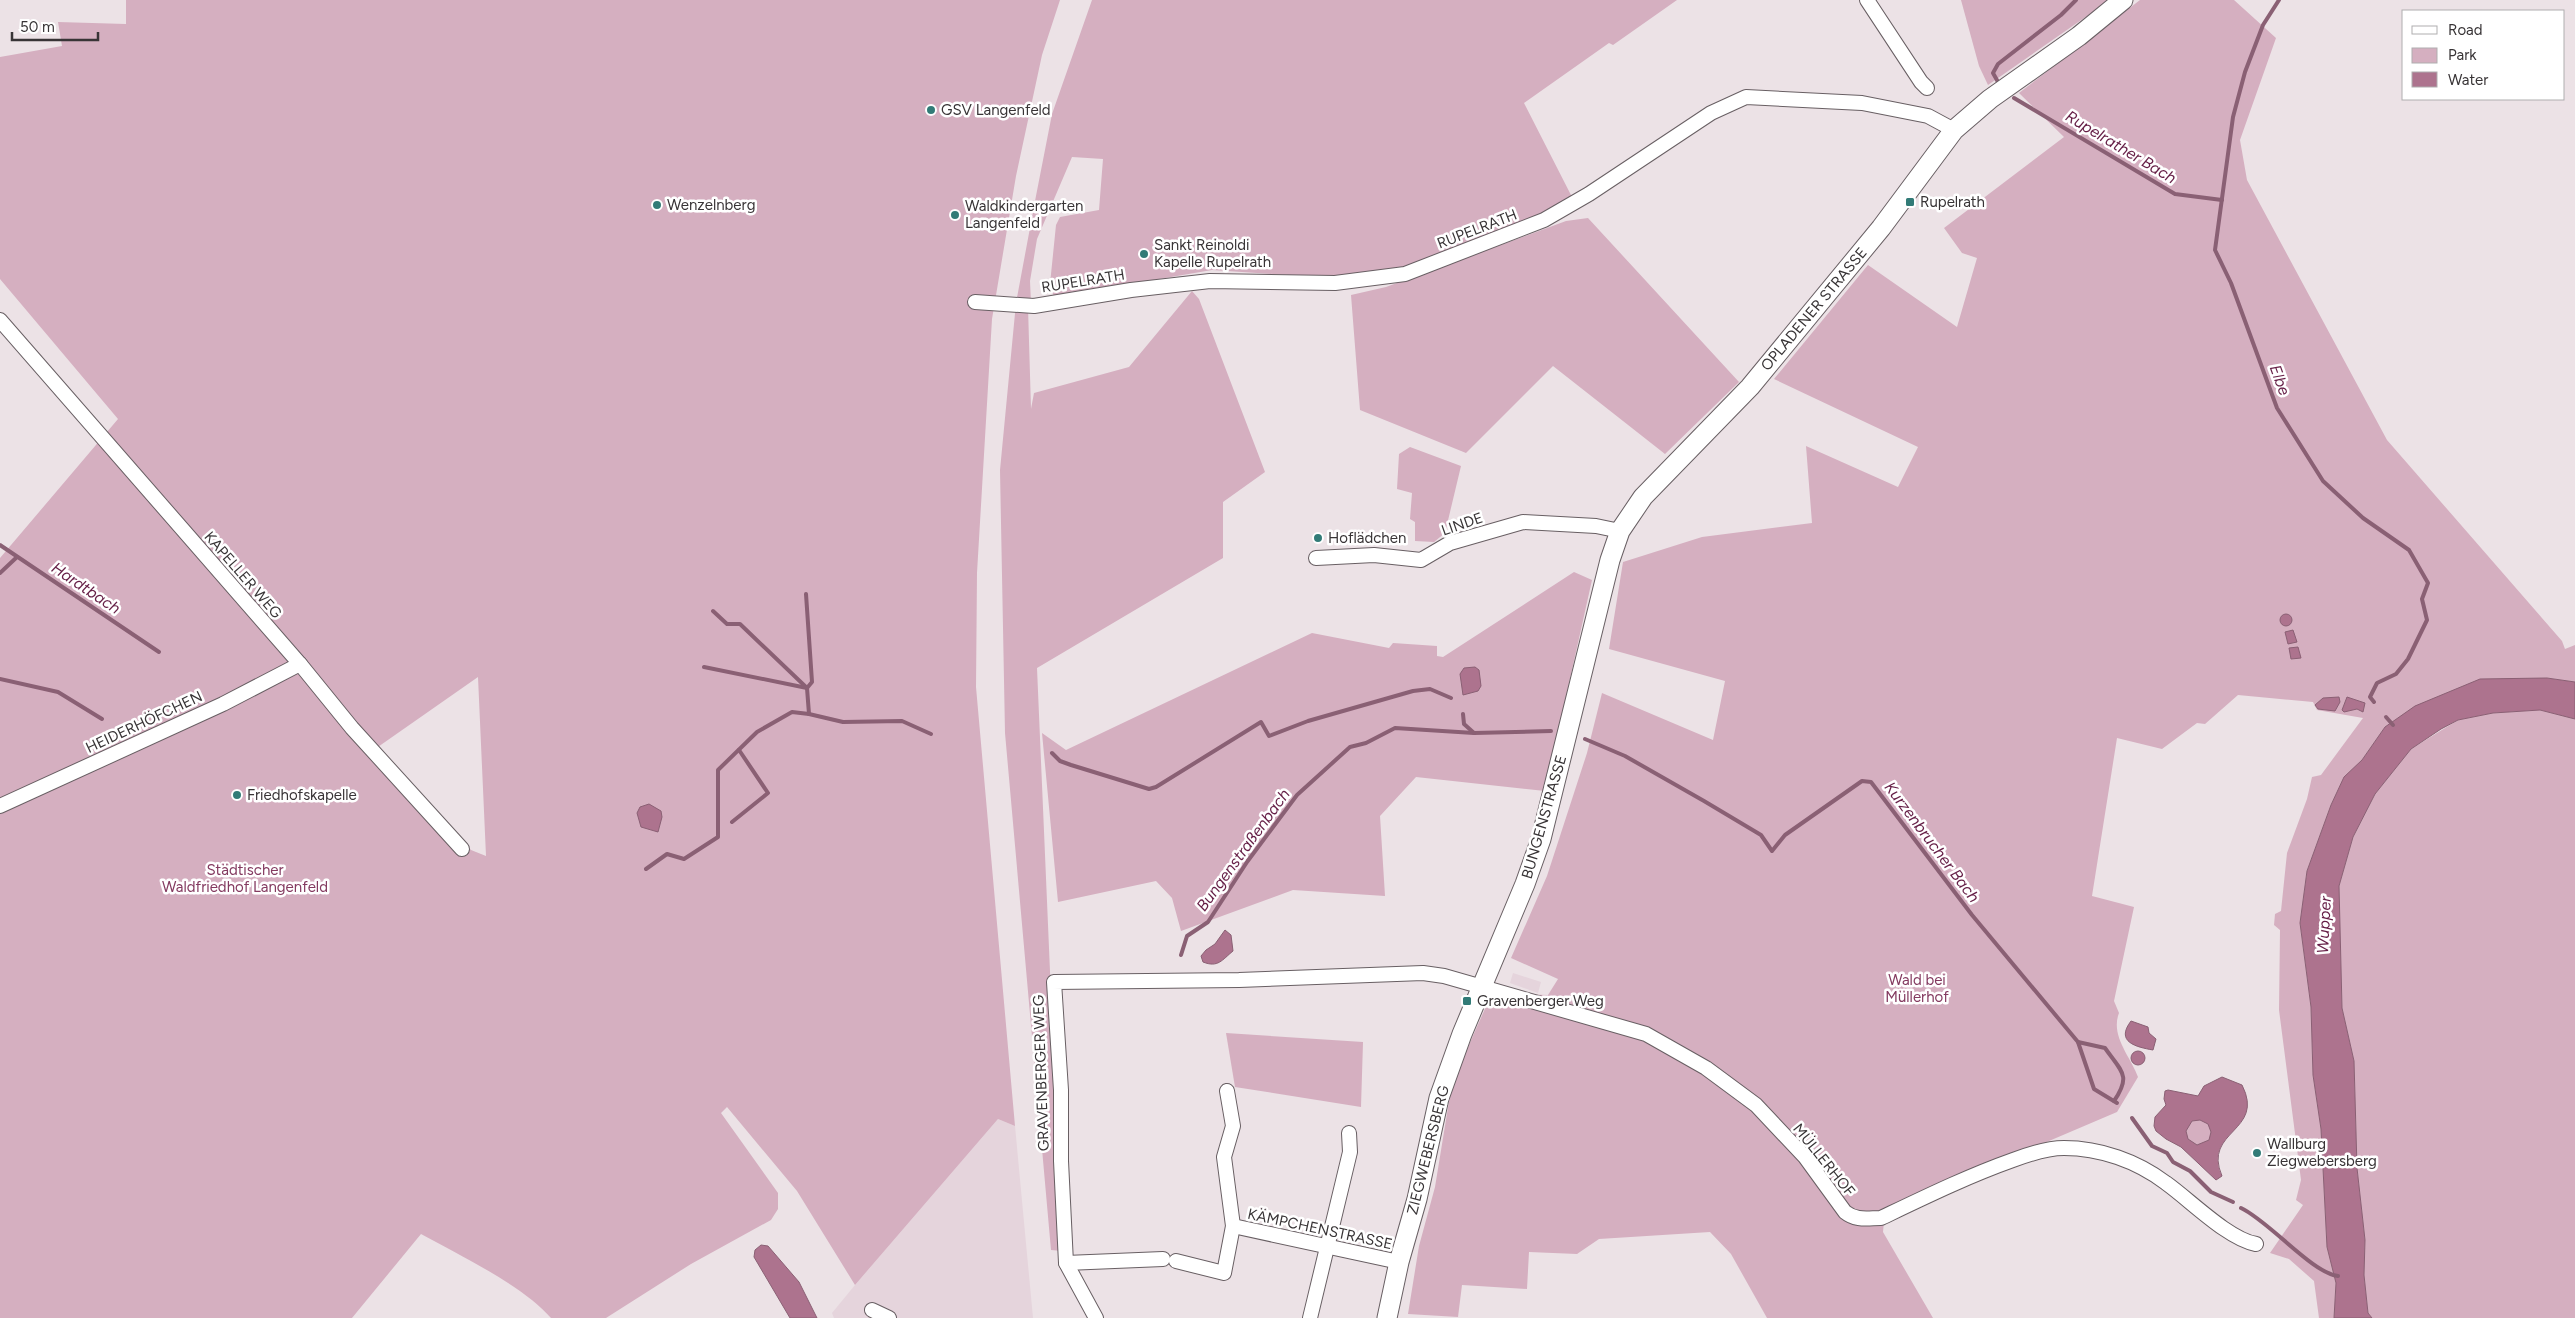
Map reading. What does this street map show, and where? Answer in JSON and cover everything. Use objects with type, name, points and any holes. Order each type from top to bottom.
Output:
[{"type":"main road","name":"OPLADENER STRASSE","points":[[1582,672],[1610,560],[1620,531],[1643,497],[1732,408],[1881,228],[1954,130],[1990,99],[2079,36],[2123,0]]},
{"type":"main road","name":"BUNGENSTRASSE","points":[[1482,986],[1526,884],[1541,840],[1582,672]]},
{"type":"main road","name":"ZIEGWEBERSBERG","points":[[1387,1318],[1440,1098],[1462,1034],[1482,986]]},
{"type":"street","points":[[1867,0],[1921,82],[1927,88]]},
{"type":"street","name":"RUPELRATH","points":[[975,302],[1034,306],[1131,290],[1210,281],[1335,283],[1405,274],[1544,220],[1589,194],[1711,112],[1746,97],[1862,103],[1928,116],[1954,130]]},
{"type":"street","name":"KAPELLER WEG","points":[[0,320],[300,664],[352,728],[462,849]]},
{"type":"street","name":"LINDE","points":[[1316,558],[1374,555],[1421,560],[1450,543],[1524,522],[1596,526],[1620,531]]},
{"type":"street","name":"HEIDERHÖFCHEN","points":[[0,806],[223,704],[300,664]]},
{"type":"street","name":"GRAVENBERGER WEG","points":[[1096,1318],[1066,1263],[1060,1161],[1061,1090],[1054,982],[1239,980],[1424,973],[1482,986]]},
{"type":"street","name":"MÜLLERHOF","points":[[1482,986],[1646,1034],[1706,1068],[1756,1105],[1805,1157],[1845,1212],[1852,1217],[1881,1218],[1982,1171],[2035,1152],[2063,1148],[2102,1152],[2138,1166],[2164,1181],[2230,1233],[2246,1242],[2256,1244]]},
{"type":"street","name":"KÄMPCHENSTRASSE","points":[[1066,1263],[1170,1260],[1224,1273],[1233,1226],[1224,1157],[1233,1126],[1227,1091]]},
{"type":"street","points":[[1310,1318],[1350,1152],[1349,1133]]},
{"type":"street","name":"KÄMPCHENSTRASSE","points":[[1233,1226],[1399,1262]]},
{"type":"street","points":[[872,1310],[889,1318]]},
{"type":"shaded area","points":[[1513,973],[1541,982],[1538,993],[1510,983]]},
{"type":"shaded area","points":[[998,1119],[1015,1126],[1033,1318],[834,1318],[832,1313],[855,1285]]},
{"type":"green space","name":"Städtischer Waldfriedhof Langenfeld","points":[[126,0],[1060,0],[1042,55],[1016,176],[992,319],[977,573],[976,687],[1015,1126],[998,1119],[855,1285],[797,1191],[727,1107],[721,1113],[778,1193],[778,1209],[771,1220],[691,1264],[606,1318],[551,1318],[525,1294],[508,1283],[472,1261],[421,1234],[352,1318],[0,1318],[0,558],[118,419],[0,279],[0,57],[62,46],[58,22],[126,24]],"holes":[[[478,677],[486,856],[471,850],[375,749]]]},
{"type":"green space","points":[[1092,0],[1677,0],[1613,45],[1609,43],[1524,103],[1573,199],[1550,212],[1407,268],[1333,278],[1212,270],[1054,297],[1050,284],[1056,225],[1060,217],[1099,210],[1103,159],[1072,157],[1037,239],[1030,281],[1031,303],[1028,307],[1031,409],[1034,393],[1129,367],[1192,291],[1199,299],[1265,472],[1223,502],[1223,558],[1037,668],[1062,1251],[1051,1250],[1005,733],[1000,470],[1016,303],[1052,114]]},
{"type":"green space","points":[[1961,0],[2110,0],[1988,85],[1979,66]]},
{"type":"green space","name":"Wald bei Müllerhof","points":[[2140,0],[2234,0],[2276,38],[2240,140],[2247,180],[2387,440],[2562,641],[2565,649],[2575,645],[2575,682],[2547,678],[2385,727],[2362,760],[2344,778],[2331,805],[2307,871],[2300,924],[2311,1007],[2313,1075],[2321,1129],[2327,1247],[2336,1283],[2334,1318],[2319,1318],[2314,1281],[2289,1259],[2270,1253],[2303,1205],[2296,1200],[2301,1180],[2279,1010],[2280,930],[2274,925],[2275,914],[2281,911],[2287,853],[2307,799],[2312,777],[2321,775],[2363,718],[2317,710],[2313,702],[2238,695],[2205,724],[2197,723],[2162,749],[2117,738],[2092,896],[2134,907],[2114,1001],[2119,1013],[2117,1030],[2119,1038],[2138,1077],[2117,1112],[1885,1211],[1883,1232],[1933,1318],[1767,1318],[1731,1254],[1710,1232],[1599,1239],[1577,1254],[1529,1252],[1527,1289],[1462,1285],[1458,1317],[1408,1314],[1419,1246],[1435,1187],[1452,1083],[1492,993],[1548,995],[1558,979],[1511,958],[1547,876],[1587,753],[1602,693],[1713,740],[1725,681],[1609,649],[1623,562],[1702,537],[1812,523],[1806,446],[1898,487],[1918,447],[1774,379],[1868,265],[1957,327],[1977,258],[1962,253],[1944,228],[2064,137],[2019,93]]},
{"type":"green space","points":[[1588,218],[1739,382],[1665,454],[1553,366],[1466,453],[1360,410],[1351,295],[1386,287],[1566,221]]},
{"type":"green space","points":[[1410,447],[1461,466],[1445,533],[1434,542],[1415,541],[1415,522],[1410,519],[1412,493],[1397,489],[1399,454]]},
{"type":"green space","points":[[1574,572],[1592,580],[1545,791],[1416,777],[1380,816],[1385,896],[1293,890],[1181,931],[1172,898],[1156,881],[1058,902],[1042,733],[1066,750],[1312,633],[1389,648],[1393,643],[1437,646],[1437,656],[1443,657]]},
{"type":"green space","points":[[2540,710],[2575,719],[2575,1318],[2372,1318],[2368,1313],[2364,1275],[2365,1240],[2357,1168],[2354,1061],[2342,1008],[2339,886],[2353,837],[2375,794],[2411,749],[2458,720],[2493,713]]},
{"type":"green space","points":[[1226,1033],[1363,1042],[1361,1107],[1235,1087]]},
{"type":"green space","points":[[2199,1119],[2208,1123],[2212,1132],[2208,1141],[2199,1145],[2190,1141],[2186,1132],[2190,1123]]},
{"type":"water","points":[[2284,614],[2288,614],[2292,620],[2288,626],[2284,626],[2280,622],[2280,618]]},
{"type":"water","points":[[2293,630],[2297,642],[2288,644],[2285,632]]},
{"type":"water","points":[[2298,647],[2301,658],[2291,659],[2289,648]]},
{"type":"water","points":[[1475,667],[1479,670],[1481,686],[1478,691],[1463,695],[1460,674],[1464,668]]},
{"type":"water","name":"Wupper","points":[[2547,678],[2575,682],[2575,719],[2540,710],[2493,713],[2458,720],[2441,729],[2411,749],[2375,794],[2353,837],[2339,886],[2342,1008],[2354,1061],[2357,1168],[2365,1240],[2364,1275],[2368,1313],[2372,1318],[2334,1318],[2336,1283],[2327,1247],[2321,1129],[2313,1075],[2311,1007],[2300,923],[2307,871],[2331,805],[2344,777],[2362,760],[2385,727],[2415,706],[2480,679]]},
{"type":"water","points":[[2339,697],[2340,702],[2335,711],[2318,709],[2315,705],[2323,698]]},
{"type":"water","points":[[2347,697],[2365,703],[2363,712],[2357,709],[2344,712],[2342,710]]},
{"type":"water","points":[[649,804],[661,811],[662,817],[658,832],[641,827],[637,813],[640,807]]},
{"type":"water","points":[[1225,930],[1231,935],[1233,951],[1216,964],[1203,962],[1201,956],[1215,944]]},
{"type":"water","points":[[2131,1021],[2148,1027],[2149,1033],[2156,1039],[2153,1050],[2134,1045],[2126,1039],[2125,1034]]},
{"type":"water","points":[[2138,1051],[2143,1053],[2145,1058],[2143,1063],[2138,1065],[2133,1063],[2131,1058],[2133,1053]]},
{"type":"water","points":[[2222,1077],[2242,1085],[2247,1101],[2246,1113],[2241,1122],[2220,1149],[2218,1161],[2222,1176],[2216,1180],[2181,1147],[2156,1131],[2154,1126],[2155,1117],[2166,1105],[2164,1099],[2165,1091],[2198,1096],[2204,1086]],"holes":[[[2200,1120],[2208,1124],[2211,1132],[2209,1140],[2197,1145],[2188,1139],[2186,1131],[2192,1121]]]},
{"type":"water","points":[[761,1245],[768,1246],[799,1282],[817,1318],[790,1318],[754,1257],[755,1250]]},
{"type":"waterway","name":"Rupelrather Bach","points":[[1998,82],[1993,73],[1998,64],[2061,15],[2076,0]]},
{"type":"waterway","name":"Elbe","points":[[2279,0],[2263,25],[2245,72],[2233,117],[2215,250],[2231,283],[2277,408],[2323,481],[2363,518],[2409,550],[2428,583],[2422,599],[2427,620],[2408,659],[2396,674],[2377,683],[2370,697],[2374,702]]},
{"type":"waterway","name":"Rupelrather Bach","points":[[2014,98],[2175,194],[2222,200]]},
{"type":"waterway","name":"Hardtbach","points":[[0,545],[159,652]]},
{"type":"waterway","points":[[0,573],[17,557]]},
{"type":"waterway","points":[[704,667],[807,688],[812,682],[806,594]]},
{"type":"waterway","points":[[713,611],[727,624],[740,624],[807,688],[809,714]]},
{"type":"waterway","points":[[0,679],[58,692],[102,719]]},
{"type":"waterway","name":"Kurzenbrucher Bach","points":[[1052,753],[1060,761],[1149,789],[1156,787],[1261,722],[1269,736],[1308,721],[1413,691],[1430,689],[1451,698]]},
{"type":"waterway","name":"Kurzenbrucher Bach","points":[[646,869],[667,854],[684,859],[718,837],[718,770],[757,732],[792,712],[843,722],[902,721],[931,734]]},
{"type":"waterway","name":"Kurzenbrucher Bach","points":[[1463,714],[1464,724],[1474,733],[1551,731]]},
{"type":"waterway","name":"Elbe","points":[[2386,717],[2393,725]]},
{"type":"waterway","name":"Bungenstraßenbach","points":[[1181,955],[1187,936],[1208,922],[1247,862],[1297,795],[1350,747],[1366,743],[1395,728],[1474,733]]},
{"type":"waterway","name":"Kurzenbrucher Bach","points":[[1585,739],[1625,756],[1761,835],[1772,851],[1785,835],[1862,781],[1871,782],[1972,915],[2078,1042],[2105,1048],[2122,1073],[2122,1085],[2114,1101]]},
{"type":"waterway","points":[[732,822],[768,793],[739,750]]},
{"type":"waterway","name":"Kurzenbrucher Bach","points":[[2078,1042],[2094,1089],[2117,1103]]},
{"type":"waterway","name":"Kurzenbrucher Bach","points":[[2132,1118],[2152,1146],[2167,1153],[2173,1162],[2190,1171],[2211,1192],[2233,1202]]},
{"type":"waterway","name":"Kurzenbrucher Bach","points":[[2241,1208],[2264,1224],[2303,1257],[2328,1273],[2338,1276]]},
{"type":"place","name":"GSV Langenfeld","points":[[931,110]]},
{"type":"place","name":"Rupelrath","points":[[1910,202]]},
{"type":"place","name":"Wenzelnberg","points":[[657,205]]},
{"type":"place","name":"Waldkindergarten Langenfeld","points":[[955,215]]},
{"type":"place","name":"Sankt Reinoldi Kapelle Rupelrath","points":[[1144,254]]},
{"type":"place","name":"Hoflädchen","points":[[1318,538]]},
{"type":"place","name":"Friedhofskapelle","points":[[237,795]]},
{"type":"place","name":"Gravenberger Weg","points":[[1467,1001]]},
{"type":"place","name":"Wallburg Ziegwebersberg","points":[[2257,1153]]}]
